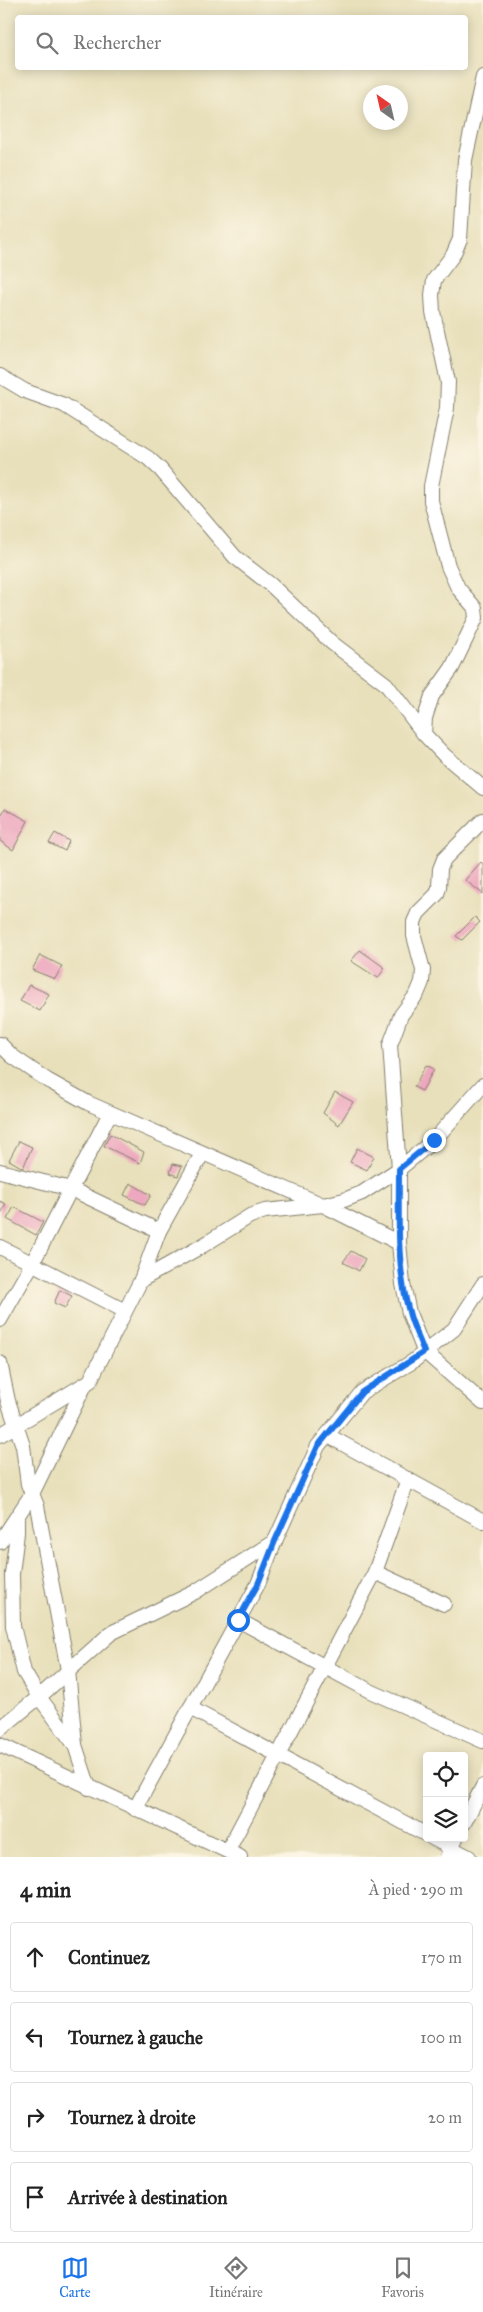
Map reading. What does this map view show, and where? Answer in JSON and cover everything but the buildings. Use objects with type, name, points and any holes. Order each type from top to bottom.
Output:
[{"type":"street","points":[[424,734],[425,718],[432,696],[452,668],[476,618],[475,608],[458,588],[448,566],[431,501],[431,486],[447,408],[448,382],[433,312],[432,295],[434,280],[452,255],[460,239],[465,160],[483,77]]},
{"type":"street","points":[[0,376],[25,391],[64,405],[148,458],[235,558],[271,585],[332,643],[386,684],[424,734],[444,755],[483,788]]},
{"type":"street","points":[[483,820],[444,859],[440,869],[437,894],[418,913],[414,922],[412,929],[423,970],[422,982],[417,994],[401,1015],[390,1045],[399,1169],[399,1243],[403,1284],[409,1313],[424,1352],[483,1403]]},
{"type":"street","points":[[0,1044],[12,1056],[47,1080],[88,1103],[323,1205],[399,1243]]},
{"type":"street","points":[[141,1280],[202,1246],[250,1216],[273,1209],[323,1205],[362,1193],[399,1169],[434,1140],[483,1085]]},
{"type":"street","points":[[0,1320],[32,1264],[110,1113]]},
{"type":"street","points":[[0,1542],[32,1494],[85,1385],[94,1374],[141,1280],[159,1231],[202,1154]]},
{"type":"street","points":[[0,1171],[71,1189],[159,1231]]},
{"type":"street","points":[[0,1247],[125,1312]]},
{"type":"street","points":[[135,1809],[258,1584],[275,1541],[318,1446],[362,1392],[424,1352],[457,1326],[483,1284]]},
{"type":"street","points":[[0,1363],[3,1387],[23,1446],[28,1484],[37,1506],[68,1670],[75,1745],[89,1788]]},
{"type":"street","points":[[0,1434],[85,1385]]},
{"type":"street","points":[[327,1435],[483,1521]]},
{"type":"street","points":[[228,1850],[374,1572],[408,1479]]},
{"type":"street","points":[[16,1518],[17,1533],[12,1574],[13,1626],[24,1672],[39,1697],[75,1745]]},
{"type":"street","points":[[0,1729],[111,1633],[194,1592],[275,1541]]},
{"type":"street","points":[[374,1572],[444,1604]]},
{"type":"street","points":[[238,1620],[370,1691],[483,1741]]},
{"type":"street","points":[[190,1708],[423,1833]]},
{"type":"street","points":[[0,1745],[240,1857]]},
{"type":"street","points":[[468,1815],[483,1786]]},
{"type":"street","points":[[440,1842],[468,1857]]},
{"type":"route","points":[[238,1620],[258,1584],[275,1541],[318,1446],[362,1392],[412,1362],[424,1352],[409,1313],[403,1284],[399,1243],[399,1169],[434,1140]]}]
